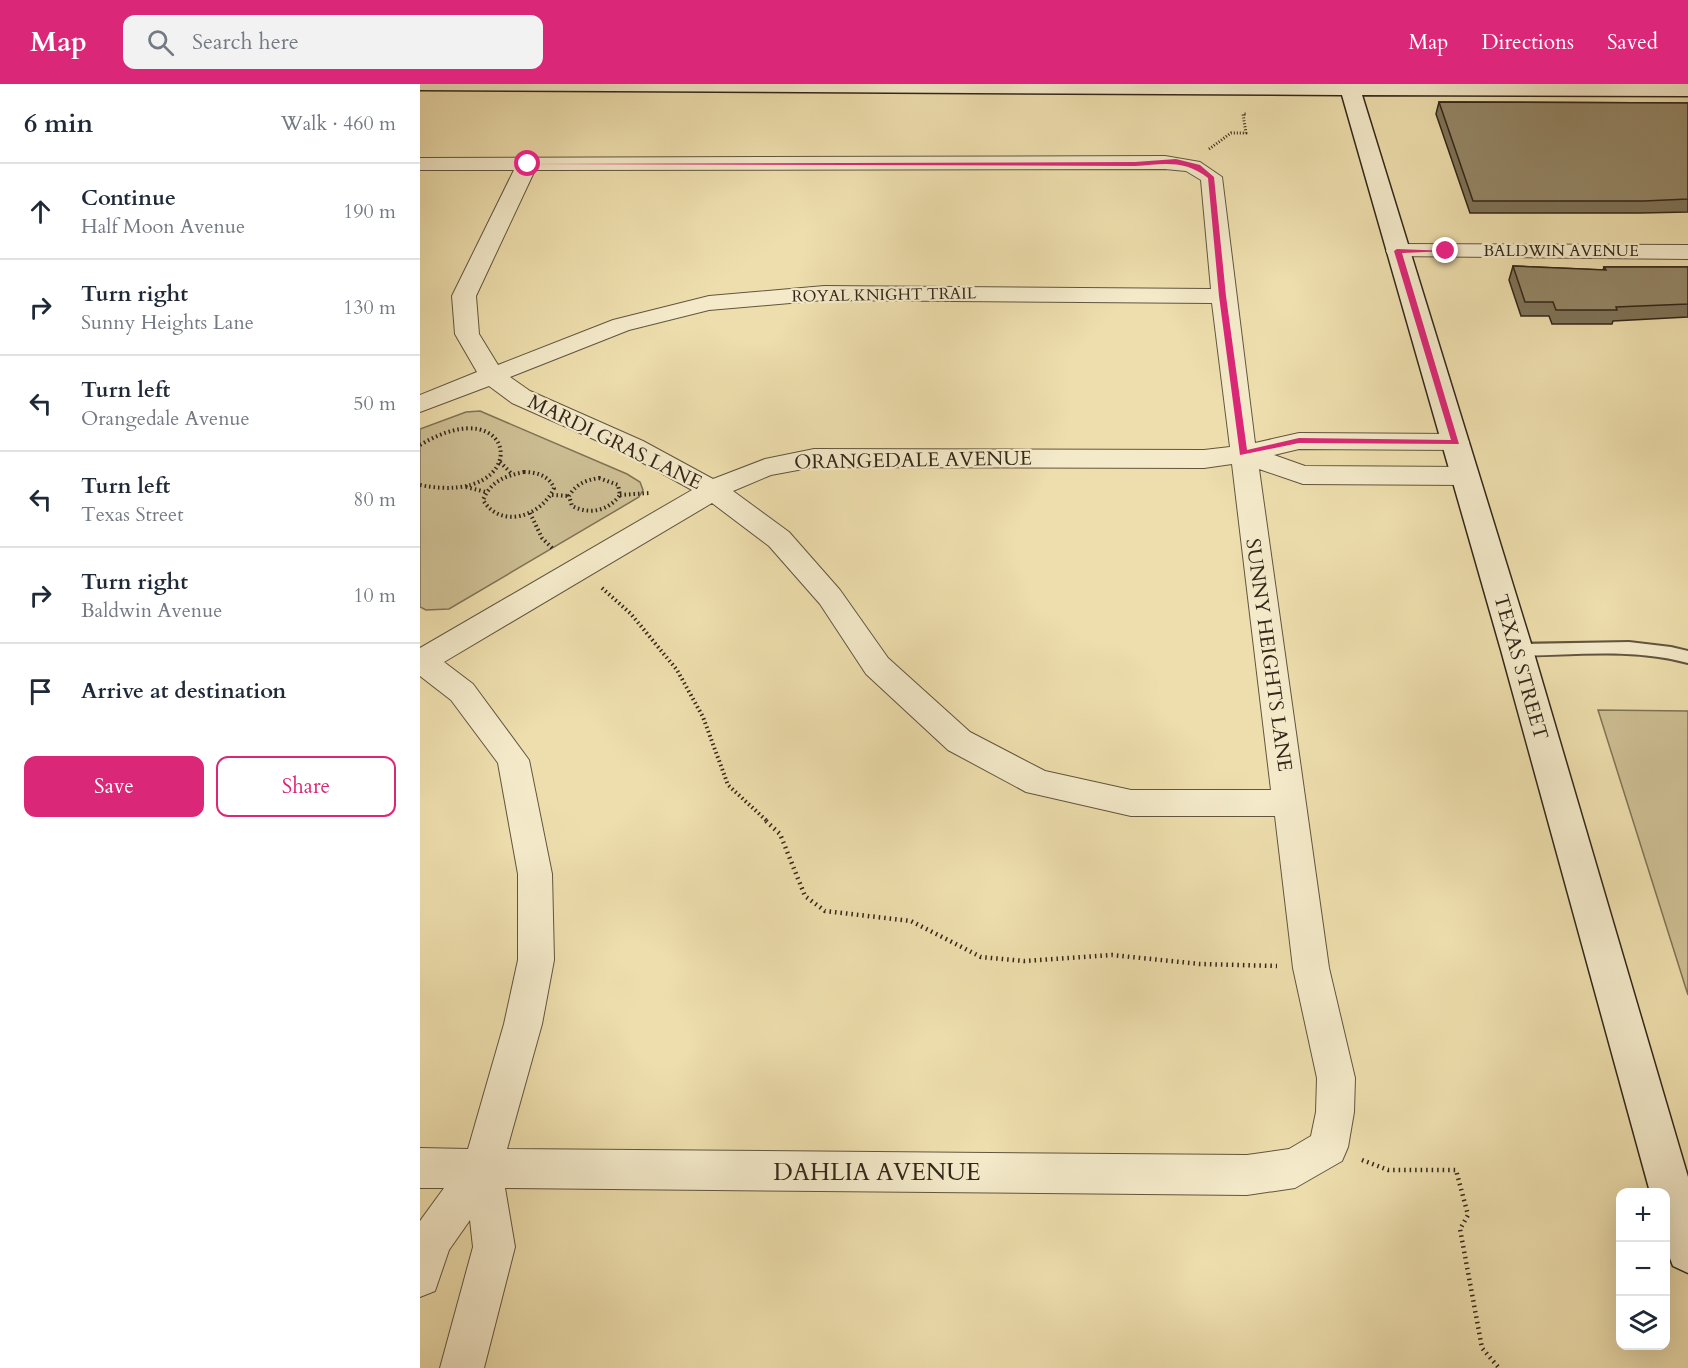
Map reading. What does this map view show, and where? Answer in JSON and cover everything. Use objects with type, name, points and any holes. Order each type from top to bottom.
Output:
[{"type":"street","points":[[420,84],[1350,86],[1688,90]]},
{"type":"street","name":"TEXAS STREET","points":[[1350,86],[1517,650],[1688,1251]]},
{"type":"street","points":[[420,164],[1135,164],[1176,161],[1198,166]]},
{"type":"street","name":"MARDI GRAS LANE","points":[[528,164],[464,296],[467,334],[492,376],[521,397],[634,447],[713,490],[779,539],[830,597],[877,666],[959,741],[1038,783],[1131,803],[1289,803]]},
{"type":"street","name":"SUNNY HEIGHTS LANE","points":[[1198,166],[1211,177],[1222,296],[1311,968],[1336,1078],[1335,1112],[1328,1147]]},
{"type":"street","name":"BALDWIN AVENUE","points":[[1397,251],[1688,252]]},
{"type":"street","name":"ROYAL KNIGHT TRAIL","points":[[420,404],[621,325],[709,303],[824,293],[1222,296]]},
{"type":"street","name":"ORANGEDALE AVENUE","points":[[421,661],[713,490],[746,473],[784,461],[814,458],[1204,459],[1243,454],[1299,441],[1456,442]]},
{"type":"street","name":"ORANGEDALE AVENUE","points":[[1243,454],[1303,475],[1466,476]]},
{"type":"street","points":[[420,1276],[431,1240],[482,1168],[523,1024],[536,960],[536,874],[513,760],[462,692],[421,661]]},
{"type":"street","name":"DAHLIA AVENUE","points":[[420,1168],[1247,1175],[1295,1168],[1328,1147]]},
{"type":"street","points":[[462,1368],[494,1247],[482,1168]]},
{"type":"lane","points":[[1517,650],[1635,649],[1679,653],[1688,657]]},
{"type":"path","points":[[1198,166],[1200,155],[1231,133],[1246,133],[1243,114],[1254,114]]},
{"type":"path","points":[[420,446],[439,434],[455,430],[484,431],[495,436],[501,443],[503,453],[500,462],[491,472],[464,486],[440,489],[420,485]]},
{"type":"path","points":[[500,462],[512,474]]},
{"type":"path","points":[[524,472],[544,476],[551,481],[552,495],[540,508],[530,513],[508,517],[490,512],[483,500],[486,492],[501,478],[512,474],[524,472]]},
{"type":"path","points":[[599,478],[613,481],[620,489],[620,495],[611,505],[594,511],[572,506],[569,496],[576,486],[599,478]]},
{"type":"path","points":[[464,486],[486,492]]},
{"type":"path","points":[[552,495],[569,496]]},
{"type":"path","points":[[530,513],[542,538],[580,568],[631,614],[677,670],[703,717],[728,785],[780,834],[805,896],[825,911],[911,921],[981,957],[1024,961],[1112,956],[1200,964],[1311,968]]},
{"type":"path","points":[[1328,1147],[1388,1170],[1456,1170],[1468,1215],[1460,1230],[1471,1298],[1482,1348],[1499,1368]]},
{"type":"shaded area","points":[[480,411],[627,474],[640,482],[643,490],[639,497],[449,609],[426,610],[420,607],[420,429],[466,412]]},
{"type":"shaded area","points":[[1598,710],[1688,711],[1688,995]]},
{"type":"building","points":[[1439,102],[1688,103],[1688,199],[1473,201]]},
{"type":"building","points":[[1513,266],[1606,270],[1604,267],[1688,267],[1688,304],[1616,307],[1617,310],[1556,310],[1553,302],[1525,302]]},
{"type":"route","points":[[528,164],[1135,164],[1176,161],[1198,166],[1211,177],[1222,296],[1243,454],[1299,441],[1456,442],[1397,251],[1446,251]]}]
